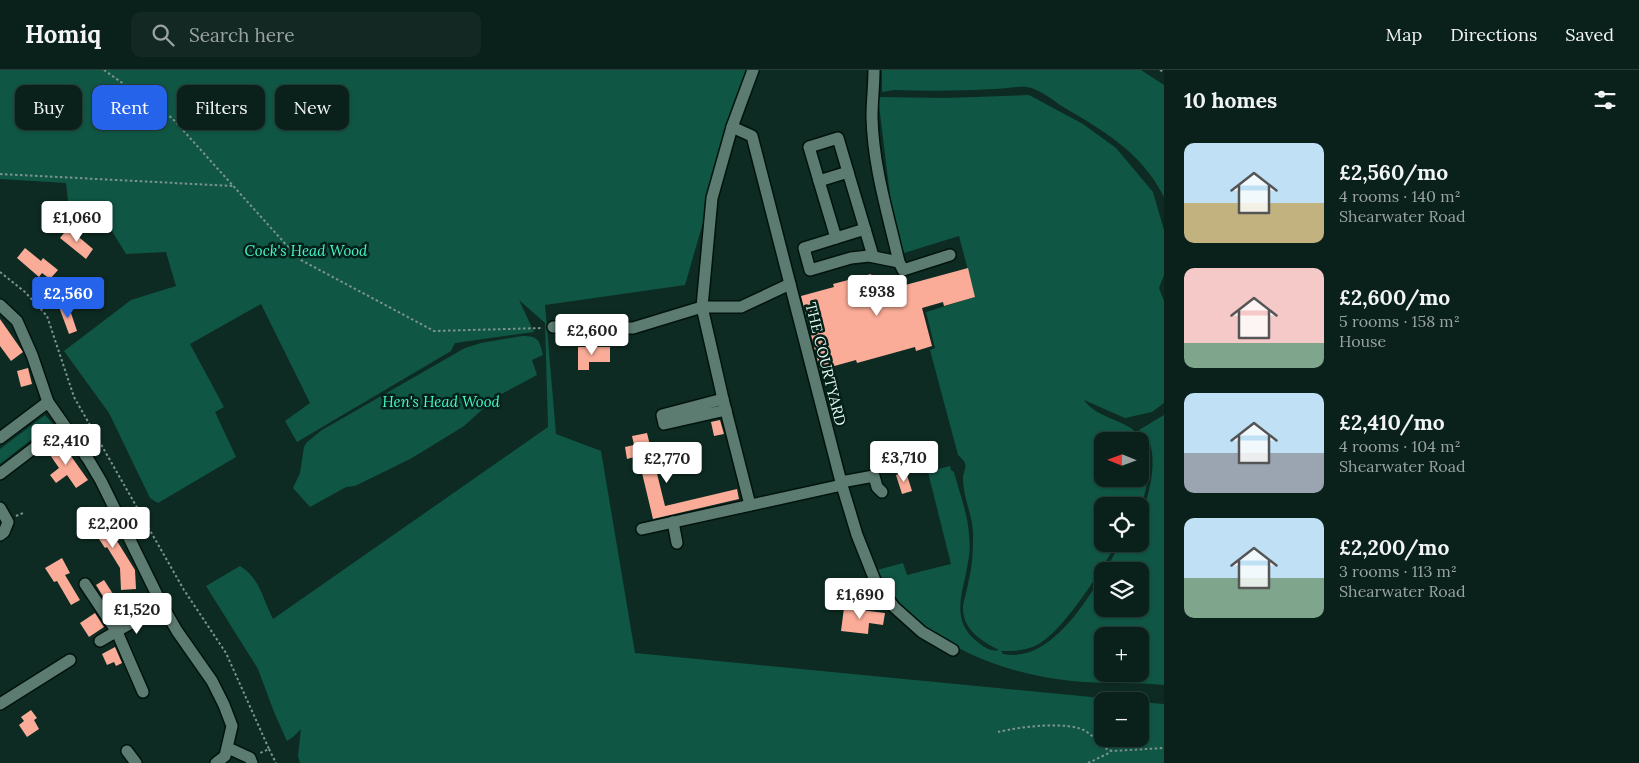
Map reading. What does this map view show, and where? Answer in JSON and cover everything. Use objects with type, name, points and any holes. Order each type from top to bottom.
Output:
[{"type":"street","points":[[750,505],[724,405],[702,307],[712,198],[732,127],[753,70]]},
{"type":"street","points":[[874,70],[872,117],[876,154],[881,190],[899,262],[903,270],[950,255]]},
{"type":"street","name":"THE COURTYARD","points":[[732,127],[752,136],[841,484],[857,535],[876,583],[894,607],[922,632],[953,650]]},
{"type":"street","points":[[836,238],[809,147],[838,138],[873,256]]},
{"type":"street","points":[[819,181],[848,172]]},
{"type":"street","points":[[865,229],[804,248],[810,270],[851,258],[873,256],[899,262]]},
{"type":"street","points":[[552,327],[632,328],[702,307],[742,307],[790,284]]},
{"type":"street","points":[[0,305],[17,320],[24,334],[48,402],[101,481],[162,605],[177,631],[212,681],[224,705],[232,726],[225,756],[216,763]]},
{"type":"street","points":[[0,438],[48,402]]},
{"type":"street","points":[[0,474],[38,444],[66,429]]},
{"type":"street","points":[[642,529],[874,476],[877,487],[882,492]]},
{"type":"street","points":[[0,508],[8,522],[4,532],[0,535]]},
{"type":"street","points":[[672,522],[677,544]]},
{"type":"street","points":[[85,584],[117,632],[143,692]]},
{"type":"street","points":[[100,642],[162,605]]},
{"type":"street","points":[[0,704],[70,660]]},
{"type":"street","points":[[228,748],[251,761]]},
{"type":"street","points":[[127,751],[136,763]]},
{"type":"path","points":[[104,70],[172,118],[299,259],[434,331],[552,327]]},
{"type":"path","points":[[1160,70],[1164,72]]},
{"type":"path","points":[[0,174],[233,186]]},
{"type":"path","points":[[0,272],[25,292],[47,316],[74,396],[184,590],[226,653],[276,763]]},
{"type":"path","points":[[998,732],[1020,727],[1058,726],[1078,728],[1087,732],[1106,750],[1164,748]]},
{"type":"path","points":[[251,761],[269,749]]},
{"type":"path","points":[[1088,763],[1107,754],[1110,750]]},
{"type":"green space","name":"Cock's Head Wood","points":[[0,70],[747,70],[685,285],[545,305],[556,434],[601,451],[635,653],[1094,697],[1094,747],[1149,747],[1149,703],[1164,704],[1164,763],[300,763],[298,756],[301,729],[287,741],[258,669],[206,586],[240,566],[257,583],[273,619],[548,427],[545,323],[519,300],[534,332],[455,343],[451,351],[297,442],[285,421],[310,403],[261,304],[190,344],[224,407],[215,412],[236,457],[158,503],[150,498],[109,413],[64,351],[131,300],[176,286],[166,252],[126,254],[104,218],[68,201],[66,183],[0,179]]},
{"type":"green space","points":[[882,70],[1141,70],[1164,85],[1164,197],[1144,167],[1119,143],[1091,123],[1036,90],[1023,87],[894,90],[882,92]]},
{"type":"green space","points":[[1029,95],[1083,124],[1116,148],[1153,192],[1164,230],[1164,275],[1159,288],[1164,301],[1164,403],[1152,412],[1125,418],[1084,400],[1096,411],[1136,432],[1094,432],[1094,488],[1146,488],[1144,497],[1094,497],[1094,552],[1111,552],[1106,562],[1094,562],[1094,580],[1069,616],[1046,639],[1027,649],[1001,651],[1003,654],[1019,655],[1034,650],[1048,642],[1062,630],[1094,588],[1094,617],[1149,617],[1149,562],[1110,562],[1116,552],[1149,552],[1149,497],[1147,497],[1153,466],[1149,432],[1141,432],[1139,430],[1164,415],[1164,685],[1084,682],[1050,678],[1005,667],[983,659],[962,650],[923,625],[906,610],[877,570],[903,563],[907,575],[951,564],[928,472],[950,466],[954,472],[965,511],[970,548],[960,605],[961,615],[969,634],[989,649],[999,650],[974,634],[966,622],[964,614],[963,606],[972,561],[973,544],[972,523],[963,481],[965,462],[958,455],[930,350],[935,348],[926,312],[975,297],[959,236],[904,253],[892,212],[878,97],[946,98]]},
{"type":"green space","name":"Hen's Head Wood","points":[[522,336],[535,338],[540,346],[543,355],[532,360],[537,375],[496,397],[464,426],[410,459],[355,486],[346,487],[310,507],[293,488],[300,473],[304,447],[307,442],[322,430],[465,348],[481,343]]},
{"type":"green space","points":[[45,415],[53,424],[53,430],[41,432],[0,464],[0,449]]},
{"type":"building","points":[[68,228],[93,249],[86,259],[60,238]]},
{"type":"building","points":[[25,248],[41,261],[43,258],[58,270],[50,279],[42,273],[39,277],[17,258]]},
{"type":"building","points":[[968,268],[975,297],[944,306],[943,302],[922,308],[932,346],[916,351],[915,347],[857,363],[856,360],[820,370],[801,296],[834,287],[833,284],[871,274],[879,304],[901,298],[898,287]]},
{"type":"building","points":[[68,304],[77,331],[69,334],[59,307]]},
{"type":"building","points":[[0,319],[23,352],[11,361],[0,346]]},
{"type":"building","points":[[578,347],[610,347],[610,362],[589,362],[589,370],[578,370]]},
{"type":"building","points":[[28,368],[32,384],[21,387],[17,371]]},
{"type":"building","points":[[720,420],[724,434],[714,436],[711,422]]},
{"type":"building","points":[[647,433],[665,506],[737,489],[739,499],[653,519],[638,456],[627,459],[625,447],[634,445],[632,436]]},
{"type":"building","points":[[61,442],[88,480],[76,488],[67,475],[56,483],[50,475],[59,468],[48,452]]},
{"type":"building","points":[[906,472],[912,491],[902,494],[896,475]]},
{"type":"building","points":[[99,509],[135,570],[136,589],[121,590],[120,568],[85,518]]},
{"type":"building","points":[[62,558],[70,573],[65,575],[80,600],[71,605],[57,581],[54,582],[45,568]]},
{"type":"building","points":[[104,580],[126,614],[117,619],[96,585]]},
{"type":"building","points":[[844,608],[885,613],[883,625],[869,623],[868,634],[841,631]]},
{"type":"building","points":[[95,613],[104,627],[89,637],[80,623]]},
{"type":"building","points":[[115,647],[122,663],[116,666],[114,662],[107,665],[102,654]]},
{"type":"building","points":[[31,710],[37,718],[34,720],[39,729],[27,737],[19,725],[24,721],[21,717]]}]
